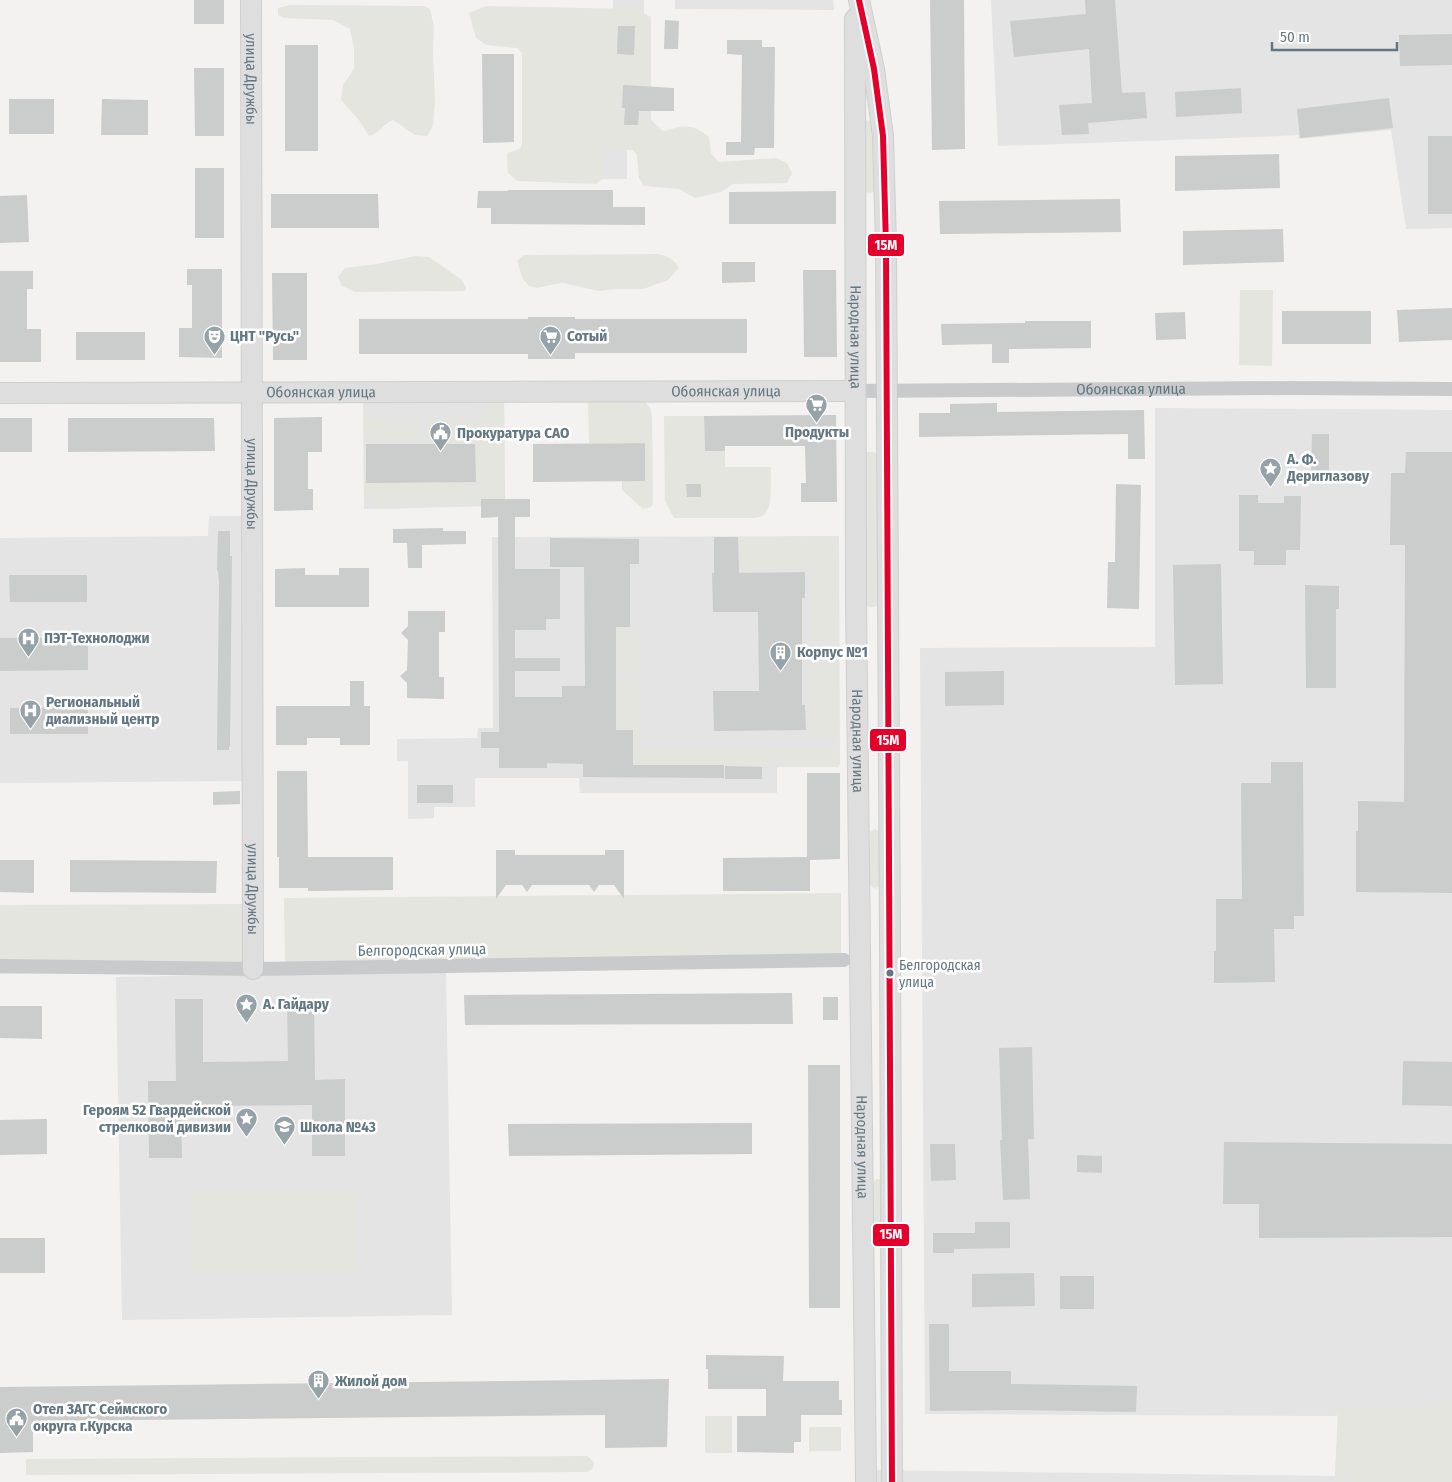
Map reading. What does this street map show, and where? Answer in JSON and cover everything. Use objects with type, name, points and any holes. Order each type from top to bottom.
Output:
[{"type":"street","name":"улица Дружбы","points":[[251,0],[253,969]]},
{"type":"street","name":"Народная улица","points":[[855,0],[855,391],[866,1482]]},
{"type":"street","name":"Народная улица","points":[[859,0],[874,69],[882,136],[886,253],[891,1482]]},
{"type":"street","name":"Обоянская улица","points":[[0,393],[1452,389]]},
{"type":"street","name":"Белгородская улица","points":[[0,966],[253,969],[844,960]]},
{"type":"street","points":[[866,1482],[871,1477],[880,1474],[891,1482]]},
{"type":"shaded area","points":[[613,0],[644,0],[644,131],[627,131],[627,179],[601,179],[613,51]]},
{"type":"shaded area","points":[[675,0],[833,0],[834,10],[675,9]]},
{"type":"shaded area","points":[[991,0],[1452,0],[1452,228],[1406,229],[1391,130],[1299,139],[1298,135],[998,146]]},
{"type":"shaded area","points":[[290,5],[424,6],[430,9],[434,27],[435,101],[433,126],[427,136],[415,135],[393,120],[369,136],[359,120],[341,100],[343,85],[354,69],[354,49],[350,29],[333,20],[284,18],[278,15],[278,8]]},
{"type":"shaded area","points":[[486,6],[635,9],[651,17],[651,120],[663,131],[687,126],[702,132],[709,137],[711,153],[719,162],[776,158],[787,163],[792,173],[787,183],[733,184],[721,192],[695,198],[679,189],[644,186],[639,178],[637,155],[633,150],[609,149],[605,153],[604,177],[596,184],[517,181],[508,173],[507,153],[520,149],[522,143],[522,53],[517,48],[486,45],[476,38],[469,13]]},
{"type":"shaded area","points":[[866,120],[873,122],[876,189],[869,193],[864,191],[864,122]]},
{"type":"shaded area","points":[[658,254],[670,258],[679,268],[668,280],[643,289],[599,291],[563,283],[538,288],[529,286],[523,279],[517,261],[524,255]]},
{"type":"shaded area","points":[[415,256],[429,257],[462,280],[466,288],[464,291],[355,292],[342,286],[338,277],[345,268]]},
{"type":"shaded area","points":[[1240,290],[1273,290],[1272,366],[1239,365]]},
{"type":"shaded area","points":[[588,398],[643,399],[650,408],[652,415],[653,503],[651,507],[643,509],[622,490],[622,481],[645,481],[645,443],[589,443]]},
{"type":"shaded area","points":[[485,399],[504,399],[505,499],[481,499],[481,506],[378,509],[378,500],[364,500],[364,484],[477,484],[477,442],[426,442],[426,418],[484,418]]},
{"type":"shaded area","points":[[504,399],[505,499],[481,499],[481,506],[364,509],[363,400]]},
{"type":"shaded area","points":[[1155,408],[1452,410],[1452,1482],[868,1482],[868,1470],[1335,1476],[1338,1412],[1337,1416],[925,1414],[920,648],[1155,647]]},
{"type":"shaded area","points":[[664,416],[704,416],[705,451],[725,451],[725,467],[771,467],[770,503],[764,514],[755,518],[674,518],[665,501]]},
{"type":"shaded area","points":[[418,418],[418,442],[364,442],[364,419]]},
{"type":"shaded area","points":[[867,452],[877,454],[880,602],[875,607],[865,605],[863,455]]},
{"type":"shaded area","points":[[209,516],[241,516],[243,781],[0,783],[0,538],[208,536]]},
{"type":"shaded area","points":[[839,536],[840,765],[777,765],[777,793],[580,793],[579,778],[475,778],[475,807],[434,807],[434,818],[408,819],[408,761],[397,761],[397,739],[477,738],[478,728],[493,728],[492,537]]},
{"type":"shaded area","points":[[835,537],[835,640],[813,640],[813,569],[741,570],[740,538]]},
{"type":"shaded area","points":[[616,627],[639,627],[640,747],[839,747],[839,767],[776,767],[775,764],[633,764],[633,730],[616,730],[616,682],[637,682],[637,673],[616,672]]},
{"type":"shaded area","points":[[814,660],[836,660],[836,739],[814,739]]},
{"type":"shaded area","points":[[875,829],[880,832],[881,885],[875,889],[870,884],[870,832]]},
{"type":"shaded area","points":[[841,893],[841,957],[285,962],[284,898]]},
{"type":"shaded area","points":[[248,904],[248,973],[0,974],[0,905]]},
{"type":"shaded area","name":"Школа №43","points":[[446,971],[452,1315],[122,1320],[116,977]]},
{"type":"shaded area","points":[[876,1179],[882,1180],[882,1241],[878,1243],[873,1238],[872,1184]]},
{"type":"shaded area","points":[[191,1192],[357,1192],[357,1272],[191,1273]]},
{"type":"shaded area","points":[[1452,1406],[1452,1482],[1350,1482],[1335,1476],[1339,1408]]},
{"type":"shaded area","points":[[705,1416],[732,1416],[732,1453],[705,1453]]},
{"type":"shaded area","points":[[809,1427],[841,1427],[841,1451],[809,1451]]},
{"type":"shaded area","points":[[587,1456],[593,1461],[594,1465],[591,1470],[586,1472],[26,1475],[26,1459]]},
{"type":"building","points":[[194,0],[224,0],[224,24],[194,24]]},
{"type":"building","points":[[930,0],[964,0],[965,149],[932,150]]},
{"type":"building","points":[[1085,0],[1115,0],[1122,93],[1145,92],[1147,118],[1088,123],[1089,134],[1062,135],[1059,105],[1092,103],[1089,49],[1014,57],[1010,21],[1086,14]]},
{"type":"building","points":[[665,20],[679,21],[678,49],[664,49]]},
{"type":"building","points":[[618,26],[635,26],[634,55],[617,54]]},
{"type":"building","points":[[1452,34],[1452,65],[1400,66],[1399,35]]},
{"type":"building","points":[[727,40],[762,40],[762,47],[775,47],[774,148],[755,148],[754,155],[726,155],[726,142],[741,142],[742,55],[727,54]]},
{"type":"building","points":[[285,45],[318,45],[318,151],[285,151]]},
{"type":"building","points":[[482,54],[514,54],[514,142],[483,143]]},
{"type":"building","points":[[194,68],[224,68],[224,136],[195,136]]},
{"type":"building","points":[[623,85],[674,88],[674,111],[639,111],[638,125],[624,125],[625,108],[622,108]]},
{"type":"building","points":[[1241,88],[1242,113],[1176,117],[1175,92]]},
{"type":"building","points":[[1389,98],[1393,128],[1300,138],[1297,109]]},
{"type":"building","points":[[9,99],[54,99],[54,134],[9,134]]},
{"type":"building","points":[[102,99],[148,100],[148,135],[101,135]]},
{"type":"building","points":[[1428,136],[1452,136],[1452,214],[1428,214]]},
{"type":"building","points":[[1279,154],[1280,188],[1175,191],[1175,156]]},
{"type":"building","points":[[195,168],[224,168],[224,238],[195,238]]},
{"type":"building","points":[[613,190],[613,207],[645,207],[645,225],[491,224],[491,208],[477,208],[478,191]]},
{"type":"building","points":[[836,191],[836,224],[729,224],[729,192]]},
{"type":"building","points":[[271,194],[378,194],[379,228],[271,228]]},
{"type":"building","points":[[27,195],[29,242],[0,243],[0,196]]},
{"type":"building","points":[[1120,199],[1121,232],[940,234],[939,201]]},
{"type":"building","points":[[1283,229],[1284,262],[1183,265],[1183,231]]},
{"type":"building","points":[[722,262],[755,262],[755,282],[722,283]]},
{"type":"building","points":[[187,269],[222,269],[222,358],[179,357],[179,328],[192,328],[192,285],[187,285]]},
{"type":"building","points":[[803,270],[836,270],[837,357],[804,357]]},
{"type":"building","points":[[0,271],[33,271],[33,289],[27,289],[27,329],[41,329],[41,362],[0,362]]},
{"type":"building","points":[[272,273],[307,273],[307,360],[273,360]]},
{"type":"building","points":[[1452,308],[1452,340],[1399,342],[1397,310]]},
{"type":"building","points":[[1282,311],[1371,311],[1371,344],[1282,344]]},
{"type":"building","points":[[1185,312],[1186,339],[1156,340],[1155,313]]},
{"type":"building","points":[[528,317],[575,317],[575,319],[747,319],[747,353],[575,353],[575,359],[528,359],[528,354],[359,354],[359,319],[528,319]]},
{"type":"building","points":[[1025,321],[1091,321],[1091,348],[1009,349],[1009,363],[992,363],[992,344],[942,345],[941,324],[1025,323]]},
{"type":"building","points":[[76,332],[145,332],[145,360],[76,360]]},
{"type":"building","points":[[997,403],[997,412],[1144,410],[1145,459],[1128,459],[1128,434],[919,437],[919,413],[950,413],[950,404]]},
{"type":"building","points":[[836,415],[837,502],[801,502],[801,483],[806,483],[805,446],[725,446],[725,451],[705,451],[704,416]]},
{"type":"building","points":[[322,417],[322,452],[308,452],[308,489],[313,489],[313,510],[274,511],[274,418]]},
{"type":"building","points":[[0,418],[32,418],[32,452],[0,452]]},
{"type":"building","points":[[68,418],[214,418],[215,451],[68,452]]},
{"type":"building","points":[[1312,434],[1329,434],[1329,475],[1311,475]]},
{"type":"building","points":[[645,443],[645,481],[533,482],[533,444]]},
{"type":"building","points":[[366,444],[475,444],[476,482],[366,483]]},
{"type":"building","points":[[1406,452],[1452,452],[1452,893],[1356,892],[1358,801],[1404,802],[1405,545],[1390,545],[1391,473],[1405,473]]},
{"type":"building","points":[[686,484],[701,484],[701,497],[687,497]]},
{"type":"building","points":[[1116,484],[1141,485],[1139,609],[1107,608],[1108,562],[1115,562]]},
{"type":"building","points":[[1239,495],[1258,495],[1258,503],[1284,503],[1284,496],[1301,496],[1300,550],[1286,550],[1286,565],[1254,565],[1254,551],[1239,551]]},
{"type":"building","points":[[481,499],[530,499],[530,517],[515,517],[515,569],[560,569],[560,619],[546,619],[546,630],[515,630],[515,658],[560,658],[560,671],[515,671],[515,697],[562,697],[562,686],[585,686],[584,567],[550,567],[550,538],[639,539],[639,564],[630,564],[630,627],[616,627],[616,730],[633,730],[633,765],[724,765],[724,778],[583,777],[583,764],[547,763],[547,768],[499,768],[499,748],[481,748],[481,732],[499,732],[498,517],[481,518]]},
{"type":"building","points":[[443,528],[443,531],[466,531],[466,544],[422,545],[422,568],[408,568],[407,543],[393,543],[393,529]]},
{"type":"building","points":[[218,531],[230,531],[230,556],[232,556],[229,750],[217,750]]},
{"type":"building","name":"Корпус №1","points":[[714,537],[738,537],[739,573],[805,572],[805,598],[802,598],[802,705],[805,705],[806,730],[714,731],[713,691],[759,691],[758,612],[713,612],[712,573],[714,573]]},
{"type":"building","points":[[1221,564],[1223,684],[1175,685],[1173,565]]},
{"type":"building","points":[[305,568],[305,575],[339,575],[339,568],[369,568],[369,607],[275,607],[275,569]]},
{"type":"building","points":[[9,575],[87,575],[87,602],[10,602]]},
{"type":"building","points":[[1305,585],[1339,586],[1339,609],[1336,609],[1336,688],[1306,688]]},
{"type":"building","points":[[408,611],[445,611],[445,632],[439,632],[439,677],[444,677],[444,699],[407,698],[407,683],[400,676],[407,670],[408,640],[401,633],[408,626]]},
{"type":"building","points":[[0,638],[88,638],[88,670],[0,671]]},
{"type":"building","points":[[1004,671],[1004,705],[945,706],[945,672]]},
{"type":"building","points":[[350,681],[364,681],[364,706],[370,706],[370,745],[340,745],[340,738],[307,738],[307,745],[276,745],[276,706],[350,706]]},
{"type":"building","points":[[88,707],[88,734],[10,734],[10,708]]},
{"type":"building","points":[[1271,762],[1303,762],[1304,916],[1294,916],[1294,929],[1274,929],[1275,982],[1214,983],[1216,899],[1242,899],[1241,783],[1271,783]]},
{"type":"building","points":[[725,766],[762,767],[762,779],[725,779]]},
{"type":"building","points":[[277,771],[307,771],[308,857],[393,857],[393,890],[308,891],[308,888],[279,888]]},
{"type":"building","points":[[807,773],[840,773],[840,859],[810,860],[810,891],[723,891],[723,858],[807,857]]},
{"type":"building","points":[[417,785],[453,785],[453,803],[417,803]]},
{"type":"building","points":[[240,791],[240,804],[213,805],[213,792]]},
{"type":"building","points":[[496,850],[515,850],[515,855],[605,855],[605,850],[624,850],[624,899],[614,885],[599,885],[594,892],[589,885],[532,885],[527,892],[522,885],[506,885],[496,899]]},
{"type":"building","points":[[0,860],[34,860],[34,893],[0,892]]},
{"type":"building","points":[[70,860],[217,861],[216,893],[70,892]]},
{"type":"building","points":[[792,993],[793,1024],[465,1025],[464,995]]},
{"type":"building","points":[[823,997],[838,997],[838,1020],[823,1020]]},
{"type":"building","points":[[175,999],[203,999],[203,1062],[288,1061],[287,999],[314,999],[315,1080],[345,1079],[345,1156],[312,1156],[312,1105],[181,1106],[182,1158],[149,1158],[148,1081],[176,1081]]},
{"type":"building","points":[[0,1006],[42,1006],[42,1039],[0,1038]]},
{"type":"building","points":[[1032,1047],[1034,1139],[1028,1139],[1030,1199],[1003,1200],[999,1048]]},
{"type":"building","points":[[1403,1061],[1452,1062],[1452,1106],[1402,1105]]},
{"type":"building","points":[[808,1065],[840,1065],[840,1308],[809,1308]]},
{"type":"building","points":[[47,1119],[47,1154],[0,1155],[0,1120]]},
{"type":"building","points":[[752,1123],[752,1154],[509,1156],[508,1124]]},
{"type":"building","points":[[1224,1142],[1452,1144],[1452,1237],[1259,1238],[1259,1204],[1223,1204]]},
{"type":"building","points":[[930,1144],[955,1144],[956,1180],[931,1181]]},
{"type":"building","points":[[1077,1155],[1102,1156],[1102,1173],[1077,1172]]},
{"type":"building","points":[[975,1222],[1010,1222],[1010,1248],[954,1249],[954,1253],[933,1253],[933,1233],[975,1233]]},
{"type":"building","points":[[0,1238],[45,1238],[45,1273],[0,1273]]},
{"type":"building","points":[[1034,1273],[1035,1306],[972,1307],[972,1274]]},
{"type":"building","points":[[1060,1276],[1094,1276],[1094,1309],[1060,1309]]},
{"type":"building","points":[[929,1324],[949,1324],[949,1371],[1011,1371],[1011,1384],[1137,1386],[1136,1412],[930,1411]]},
{"type":"building","points":[[706,1355],[784,1356],[783,1381],[839,1381],[839,1400],[842,1400],[842,1415],[801,1415],[801,1442],[794,1442],[794,1453],[737,1452],[737,1416],[766,1416],[766,1389],[708,1389]]},
{"type":"building","name":"Жилой дом","points":[[669,1379],[667,1447],[605,1448],[605,1415],[33,1421],[33,1452],[0,1453],[0,1387]]},
{"type":"transit line","name":"15М","points":[[859,0],[874,69],[883,136],[886,246],[892,1482]]},
{"type":"place","name":"ЦНТ \"Русь\"","points":[[214,355]]},
{"type":"place","name":"Сотый","points":[[551,355]]},
{"type":"place","name":"Продукты","points":[[817,423]]},
{"type":"place","name":"Прокуратура САО","points":[[441,452]]},
{"type":"place","name":"А. Ф. Дериглазову","points":[[1271,487]]},
{"type":"place","name":"ПЭТ-Технолоджи","points":[[28,657]]},
{"type":"place","name":"Корпус №1","points":[[781,671]]},
{"type":"place","name":"Региональный диализный центр","points":[[30,730]]},
{"type":"place","name":"Белгородская улица","points":[[890,973]]},
{"type":"place","name":"А. Гайдару","points":[[247,1023]]},
{"type":"place","name":"Героям 52 Гвардейской стрелковой дивизии","points":[[247,1138]]},
{"type":"place","name":"Школа №43","points":[[284,1146]]},
{"type":"place","name":"Жилой дом","points":[[319,1400]]},
{"type":"place","name":"Отел ЗАГС Сеймского округа г.Курска","points":[[17,1437]]}]
